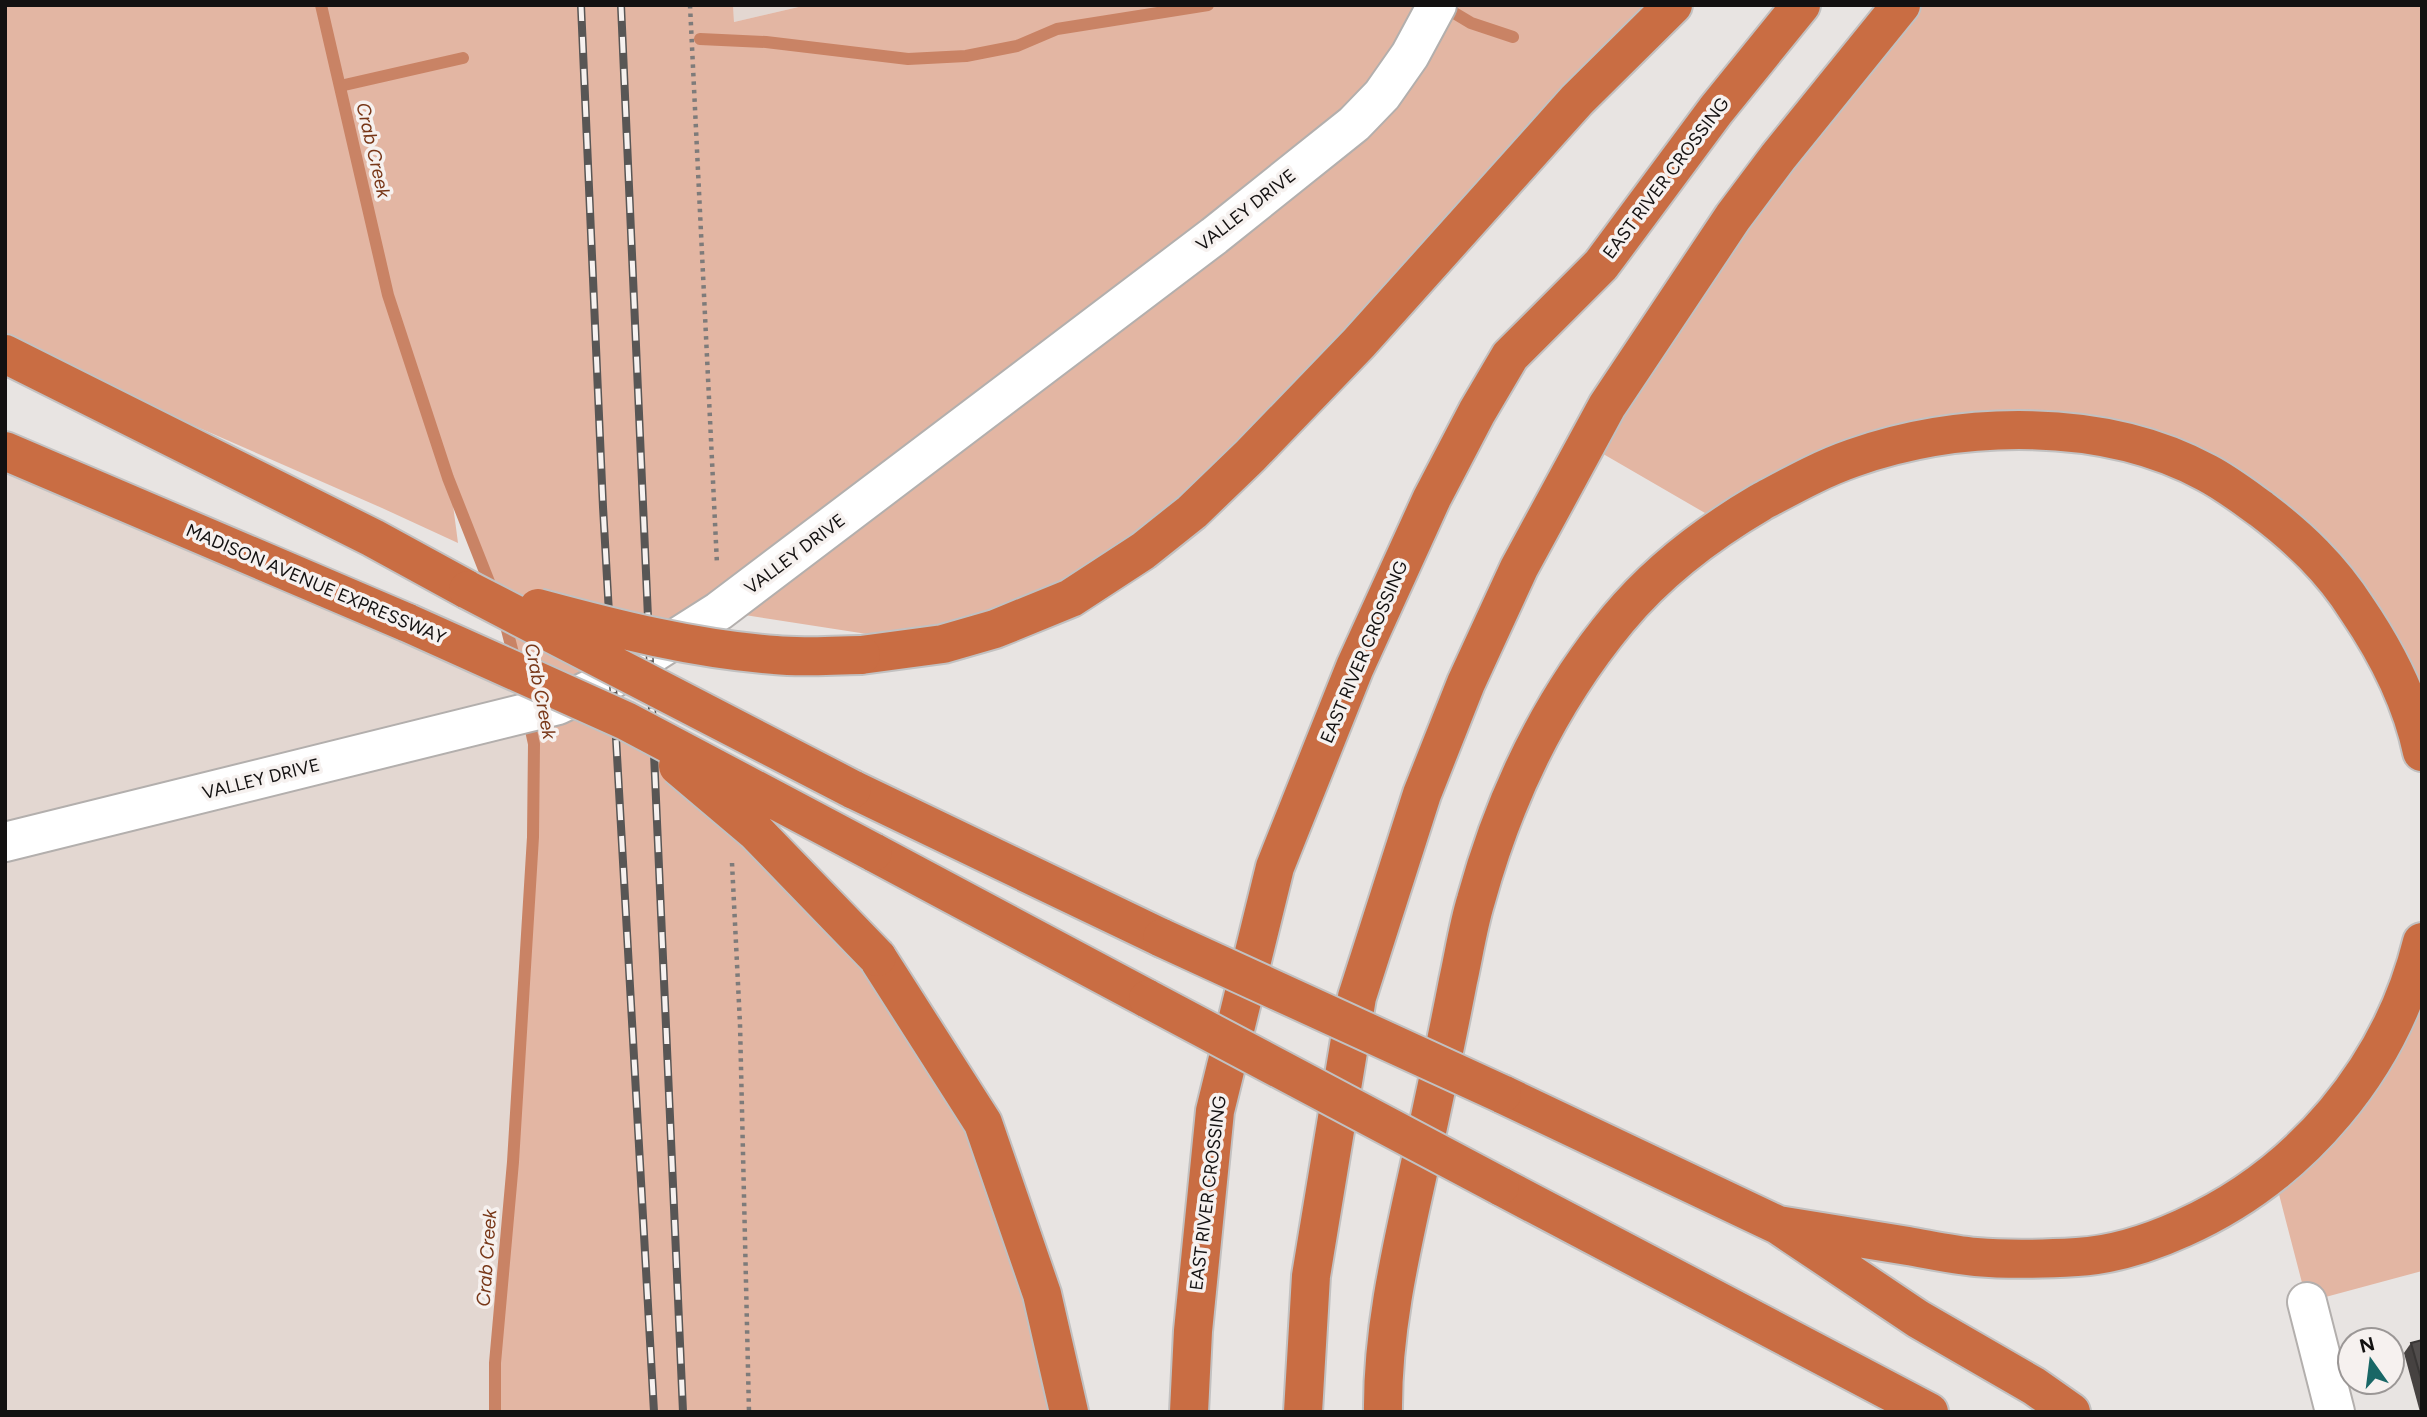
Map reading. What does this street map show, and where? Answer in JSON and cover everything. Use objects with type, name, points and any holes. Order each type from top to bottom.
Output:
[{"type":"highway","points":[[468,590],[632,633],[776,656],[861,655],[943,644],[995,629],[1071,598],[1143,551],[1250,456],[1359,344],[1577,100],[1673,5]]},
{"type":"highway","name":"EAST RIVER CROSSING","points":[[1189,1412],[1193,1331],[1214,1111],[1275,867],[1355,667],[1432,498],[1510,356],[1601,264],[1716,110],[1801,5]]},
{"type":"highway","points":[[1303,1412],[1311,1276],[1357,997],[1422,794],[1466,683],[1519,568],[1607,406],[1734,217],[1778,157],[1901,5]]},
{"type":"highway","points":[[5,354],[373,538],[852,789],[1162,938],[1777,1224],[1918,1319],[2034,1387],[2071,1412]]},
{"type":"highway","points":[[1383,1412],[1390,1310],[1475,903],[1497,832],[1530,754],[1581,666],[1621,615],[1663,573],[1724,524],[1792,485],[1852,458],[1905,443],[1972,431],[2024,429],[2073,433],[2125,442],[2205,472],[2234,489],[2312,551],[2344,588],[2382,647],[2399,681],[2422,752]]},
{"type":"highway","name":"MADISON AVENUE EXPRESSWAY","points":[[5,451],[408,623],[626,721]]},
{"type":"highway","points":[[626,721],[1929,1412]]},
{"type":"highway","points":[[626,721],[755,832],[877,957],[983,1123],[1042,1294],[1069,1412]]},
{"type":"highway","points":[[1777,1224],[2005,1259],[2079,1257],[2125,1250],[2163,1237],[2211,1215],[2247,1194],[2274,1175],[2312,1140],[2346,1101],[2371,1065],[2405,995],[2422,942]]},
{"type":"highway","points":[[1817,1352],[1885,1412]]},
{"type":"street","name":"VALLEY DRIVE","points":[[5,842],[558,705],[612,679],[719,611],[1214,236],[1354,124],[1382,95],[1410,55],[1437,5]]},
{"type":"street","points":[[2306,1302],[2335,1412]]},
{"type":"shaded area","points":[[5,5],[733,5],[734,22],[807,5],[1673,5],[1192,512],[991,619],[867,634],[719,611],[613,679],[626,721],[756,832],[983,1123],[1069,1412],[495,1412],[495,1363],[533,837],[534,744],[529,713],[519,715],[509,632],[450,482],[458,543],[5,343]]},
{"type":"shaded area","points":[[733,5],[807,5],[734,22]]},
{"type":"shaded area","points":[[1901,5],[2422,5],[2422,752],[2382,647],[2205,472],[1972,431],[1724,524],[1586,444]]},
{"type":"shaded area","points":[[5,444],[523,674],[519,715],[534,744],[533,837],[495,1363],[495,1412],[5,1412]]},
{"type":"shaded area","points":[[2422,942],[2422,1271],[2307,1302],[2274,1175],[2312,1140]]},
{"type":"building","points":[[2422,1340],[2422,1382],[2411,1343]]},
{"type":"waterway","name":"Crab Creek","points":[[321,5],[388,295],[448,478],[493,592]]},
{"type":"waterway","points":[[700,39],[766,42],[908,59],[966,56],[1017,46],[1057,29],[1208,5]]},
{"type":"waterway","points":[[1441,5],[1471,23],[1513,37]]},
{"type":"waterway","points":[[340,86],[463,58]]},
{"type":"waterway","name":"Crab Creek","points":[[504,618],[516,665]]},
{"type":"waterway","name":"Crab Creek","points":[[495,1412],[495,1363],[513,1162],[533,837],[534,744],[528,717]]},
{"type":"railway","points":[[581,5],[603,507],[654,1412]]},
{"type":"railway","points":[[621,5],[683,1412]]}]
